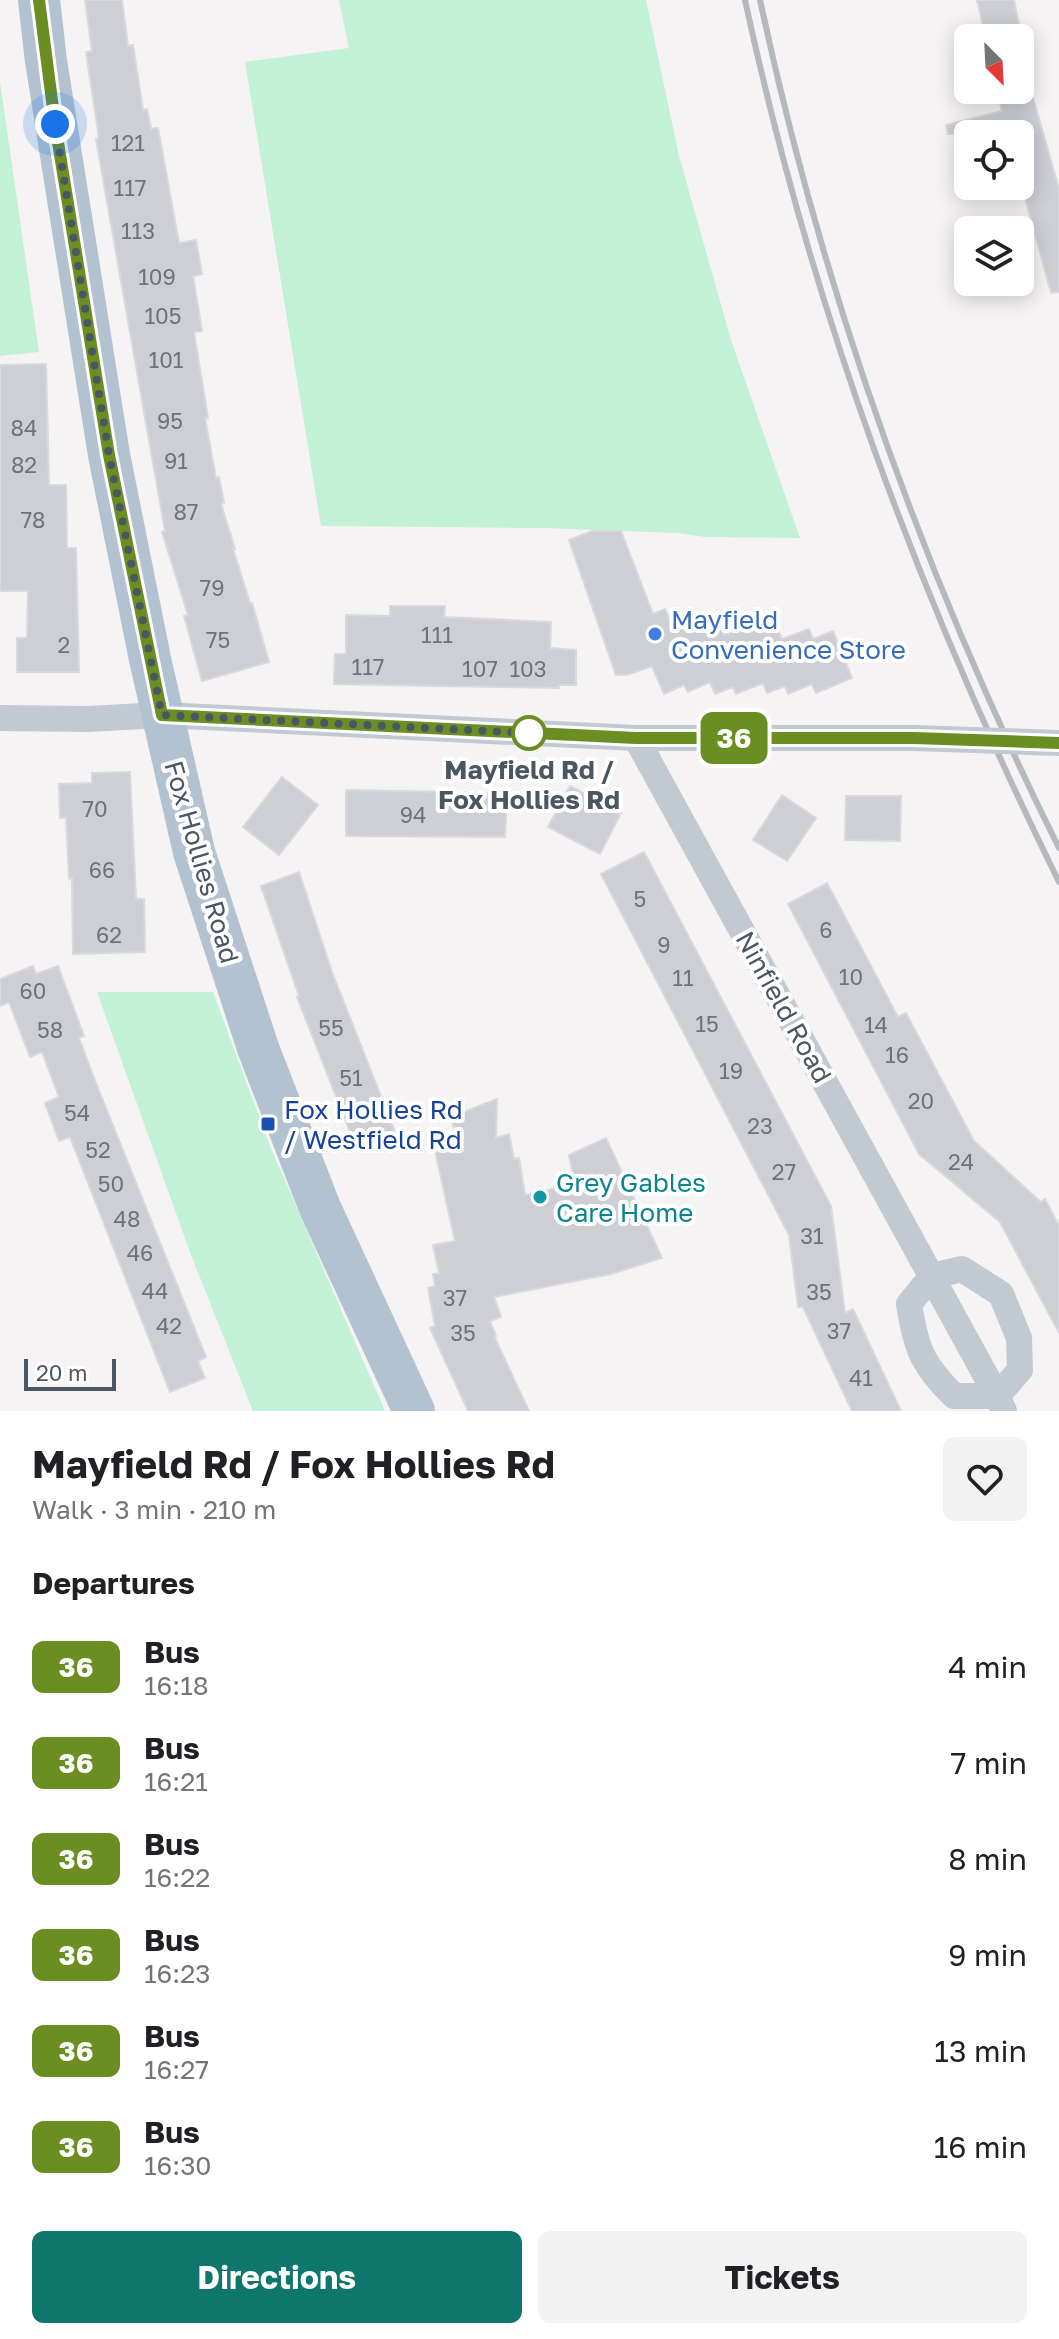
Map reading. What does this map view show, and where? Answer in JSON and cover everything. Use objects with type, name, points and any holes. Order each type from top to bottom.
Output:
[{"type":"main road","name":"Fox Hollies Road","points":[[39,0],[53,108],[109,455],[162,715],[194,852],[258,1048],[320,1208],[414,1411]]},
{"type":"street","points":[[0,718],[88,719],[162,715],[636,738],[914,738],[1059,743]]},
{"type":"street","name":"Ninfield Road","points":[[636,738],[1000,1404]]},
{"type":"street","points":[[962,1269],[1001,1294],[1019,1338],[1020,1370],[1000,1404],[954,1396],[928,1370],[913,1334],[909,1304],[932,1276],[962,1269]]},
{"type":"green space","points":[[339,0],[646,0],[679,156],[731,340],[800,538],[706,537],[546,528],[321,526],[245,62],[349,48]]},
{"type":"green space","points":[[0,82],[39,352],[0,356]]},
{"type":"green space","points":[[97,992],[213,992],[270,1146],[385,1411],[253,1411],[191,1255]]},
{"type":"building","points":[[85,0],[122,0],[128,46],[133,45],[143,110],[147,109],[151,129],[158,128],[179,243],[196,240],[202,274],[193,276],[202,331],[194,332],[208,418],[205,418],[224,503],[221,504],[269,662],[202,681],[184,616],[188,615],[162,532],[165,531],[96,139],[99,138],[86,52],[92,51]]},
{"type":"building","points":[[977,0],[1014,0],[1019,24],[983,24]]},
{"type":"building","points":[[1034,102],[1059,189],[1059,292],[1051,293],[1034,230],[1034,216],[1030,216],[1026,200],[1034,200],[1034,120],[966,120],[1002,111],[1000,104],[1034,104]]},
{"type":"building","points":[[954,123],[954,134],[948,134],[946,125]]},
{"type":"building","points":[[46,364],[49,485],[66,485],[67,548],[76,548],[79,672],[17,672],[17,638],[27,638],[28,591],[0,591],[0,365]]},
{"type":"building","points":[[592,531],[621,531],[653,614],[665,609],[672,625],[701,612],[710,633],[721,628],[724,635],[772,616],[782,639],[809,629],[813,639],[833,631],[852,678],[816,693],[812,684],[788,694],[785,686],[767,693],[763,683],[736,694],[733,687],[715,694],[710,682],[688,692],[684,685],[664,694],[652,666],[627,675],[616,675],[569,540]]},
{"type":"building","points":[[390,606],[445,606],[444,617],[551,622],[550,648],[576,650],[576,685],[559,685],[559,688],[334,684],[335,654],[346,654],[346,615],[390,616]]},
{"type":"building","points":[[130,772],[136,899],[144,899],[145,952],[73,954],[72,878],[69,879],[66,817],[60,818],[59,784],[92,783],[92,773]]},
{"type":"building","points":[[282,777],[318,805],[279,855],[243,827]]},
{"type":"building","points":[[570,786],[621,813],[600,854],[548,827]]},
{"type":"building","points":[[346,790],[507,793],[505,837],[346,836]]},
{"type":"building","points":[[782,795],[816,818],[787,861],[753,840]]},
{"type":"building","points":[[846,796],[901,796],[900,841],[845,840]]},
{"type":"building","points":[[644,852],[831,1206],[845,1313],[853,1309],[901,1411],[852,1411],[803,1307],[798,1307],[789,1235],[601,874]]},
{"type":"building","points":[[299,872],[332,972],[395,1132],[356,1147],[297,997],[261,886]]},
{"type":"building","points":[[827,883],[898,1017],[906,1013],[974,1141],[1041,1202],[1045,1199],[1059,1226],[1059,1333],[1000,1222],[919,1154],[788,904]]},
{"type":"building","points":[[33,966],[36,974],[58,966],[84,1036],[79,1038],[96,1083],[206,1357],[198,1361],[205,1378],[170,1392],[70,1137],[59,1141],[45,1103],[59,1097],[42,1052],[30,1057],[9,1002],[0,1006],[0,979]]},
{"type":"building","name":"Grey Gables Care Home","points":[[497,1099],[496,1138],[509,1134],[514,1159],[519,1158],[525,1195],[575,1184],[569,1155],[606,1138],[662,1258],[611,1274],[494,1297],[501,1317],[490,1321],[494,1336],[529,1411],[468,1411],[430,1328],[435,1326],[428,1288],[435,1286],[433,1274],[439,1273],[433,1245],[455,1241],[435,1151],[458,1144],[451,1117]]},
{"type":"railway","points":[[745,0],[803,229],[875,451],[960,668],[1059,882]]},
{"type":"railway","points":[[760,0],[814,219],[883,433],[965,643],[1059,848]]},
{"type":"bus line","name":"36","points":[[39,0],[55,124],[109,455],[162,715],[636,738],[914,738],[1059,743]]},
{"type":"place","name":"Mayfield Convenience Store","points":[[655,634]]},
{"type":"place","name":"Mayfield Rd / Fox Hollies Rd","points":[[529,733]]},
{"type":"place","name":"Fox Hollies Rd / Westfield Rd","points":[[268,1124]]},
{"type":"place","name":"Grey Gables Care Home","points":[[540,1197]]},
{"type":"route","points":[[55,124],[109,455],[162,715],[529,733]]}]
